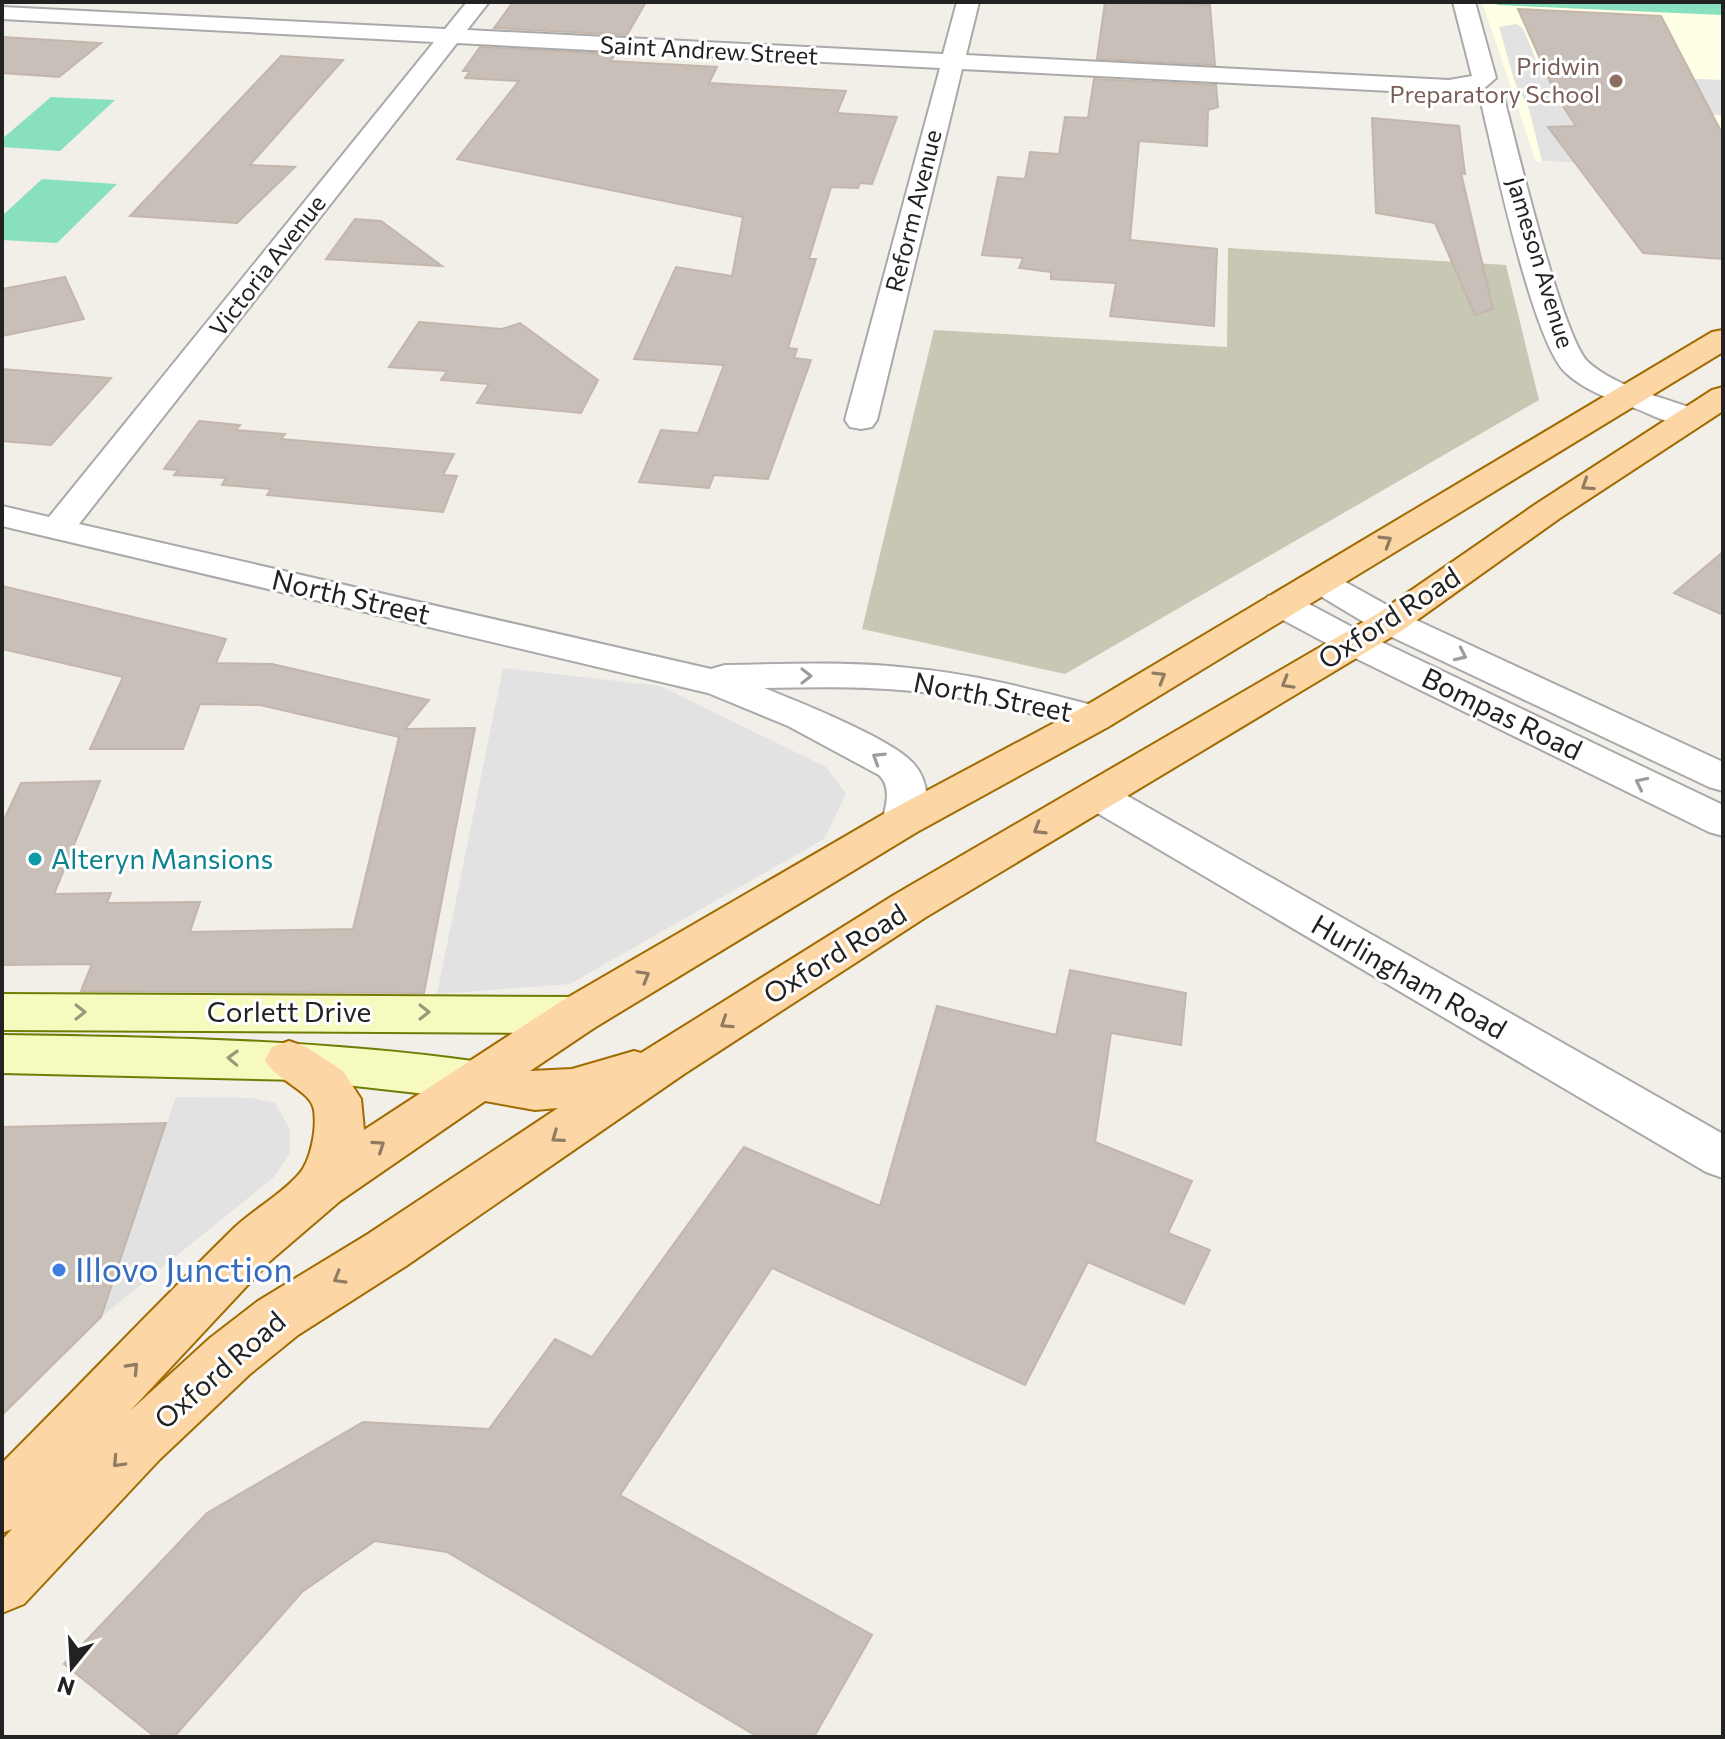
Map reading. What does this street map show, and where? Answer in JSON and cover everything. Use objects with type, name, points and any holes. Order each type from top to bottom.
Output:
[{"type":"main road","name":"Oxford Road","points":[[2,1505],[240,1256],[322,1186],[577,1015],[902,822],[1094,718],[1630,394],[1715,353]]},
{"type":"main road","name":"Oxford Road","points":[[2,1583],[139,1440],[230,1356],[278,1318],[425,1226],[667,1061],[910,906],[1390,622],[1637,452],[1723,397]]},
{"type":"main road","points":[[1580,425],[1637,452]]},
{"type":"main road","name":"Corlett Drive","points":[[2,1012],[577,1015]]},
{"type":"main road","name":"Corlett Drive","points":[[2,1054],[289,1060],[423,1072],[480,1081]]},
{"type":"main road","points":[[289,1060],[332,1090],[338,1104],[339,1131],[322,1186]]},
{"type":"main road","points":[[480,1081],[535,1091],[572,1088],[667,1061]]},
{"type":"street","name":"Victoria Avenue","points":[[57,529],[478,2]]},
{"type":"street","name":"Reform Avenue","points":[[861,420],[968,2]]},
{"type":"street","name":"Saint Andrew Street","points":[[2,13],[1416,87],[1464,86],[1484,78],[1464,2]]},
{"type":"street","name":"Jameson Avenue","points":[[1492,98],[1566,353],[1578,368],[1630,394],[1690,418]]},
{"type":"street","name":"North Street","points":[[2,516],[700,678],[807,719],[885,761],[901,774],[906,791],[902,822]]},
{"type":"street","name":"Bompas Road","points":[[1319,581],[1390,622],[1723,778]]},
{"type":"street","name":"Bompas Road","points":[[1281,604],[1354,643],[1723,822]]},
{"type":"street","name":"North Street","points":[[700,678],[876,676],[965,687],[1094,718]]},
{"type":"street","points":[[843,738],[837,725],[835,707],[876,676]]},
{"type":"street","name":"Hurlingham Road","points":[[1096,795],[1723,1158]]},
{"type":"shaded area","name":"Pridwin Preparatory School","points":[[1482,2],[1723,2],[1723,171],[1536,161]]},
{"type":"shaded area","points":[[1516,24],[1523,28],[1539,67],[1555,73],[1723,80],[1723,115],[1709,115],[1723,136],[1723,171],[1542,161],[1529,109],[1515,83],[1499,27]]},
{"type":"shaded area","points":[[1228,248],[1506,265],[1539,400],[1065,674],[862,629],[934,330],[1227,347]]},
{"type":"shaded area","points":[[503,668],[660,686],[826,767],[846,794],[824,839],[570,984],[437,994]]},
{"type":"shaded area","points":[[176,1097],[252,1098],[275,1103],[290,1129],[290,1153],[274,1177],[101,1317]]},
{"type":"green space","points":[[1496,2],[1723,2],[1723,15],[1497,5]]},
{"type":"green space","points":[[51,97],[115,100],[60,151],[2,147],[2,139]]},
{"type":"green space","points":[[42,179],[117,184],[57,243],[2,240],[2,216]]},
{"type":"building","points":[[513,2],[646,2],[627,35],[494,28]]},
{"type":"building","points":[[1105,2],[1210,5],[1215,65],[1097,59]]},
{"type":"building","name":"Pridwin Preparatory School","points":[[1518,9],[1661,16],[1723,135],[1722,259],[1643,253],[1548,127],[1576,126],[1557,97]]},
{"type":"building","points":[[2,37],[101,43],[59,77],[2,73]]},
{"type":"building","points":[[480,47],[615,54],[611,61],[717,67],[709,83],[846,91],[837,113],[897,117],[872,184],[860,183],[858,188],[831,187],[809,259],[816,259],[788,348],[797,349],[794,358],[811,360],[768,479],[714,475],[709,488],[639,482],[661,430],[698,433],[724,365],[634,359],[676,267],[732,276],[743,217],[457,159],[519,81],[465,78],[470,71],[463,71]]},
{"type":"building","points":[[281,56],[343,60],[250,165],[295,167],[237,223],[130,216]]},
{"type":"building","points":[[1094,79],[1216,85],[1218,107],[1208,110],[1207,146],[1139,141],[1130,240],[1217,249],[1214,326],[1110,316],[1116,283],[1051,279],[1051,272],[1019,268],[1023,258],[982,255],[998,177],[1025,179],[1030,152],[1059,154],[1065,117],[1088,118]]},
{"type":"building","points":[[1372,118],[1459,126],[1465,174],[1461,173],[1493,309],[1475,315],[1435,223],[1376,213]]},
{"type":"building","points":[[355,219],[381,221],[442,266],[326,259]]},
{"type":"building","points":[[65,277],[84,319],[2,336],[2,289]]},
{"type":"building","points":[[419,322],[502,329],[520,323],[598,380],[581,413],[477,403],[489,384],[441,380],[447,371],[389,367]]},
{"type":"building","points":[[2,369],[111,378],[51,445],[2,441]]},
{"type":"building","points":[[199,421],[240,425],[236,430],[285,434],[281,439],[454,454],[443,475],[457,476],[443,512],[267,495],[271,489],[222,485],[226,478],[174,475],[178,470],[164,469]]},
{"type":"building","points":[[1723,552],[1723,615],[1674,593]]},
{"type":"building","points":[[2,586],[226,639],[216,663],[272,664],[429,700],[405,729],[475,728],[424,993],[81,991],[92,964],[2,965],[2,824],[21,783],[100,781],[54,894],[111,893],[107,903],[200,902],[190,932],[353,929],[399,737],[260,705],[200,704],[183,749],[90,749],[123,677],[2,649]]},
{"type":"building","points":[[1070,970],[1186,993],[1181,1045],[1111,1033],[1095,1142],[1192,1181],[1168,1233],[1210,1250],[1184,1304],[1088,1262],[1025,1385],[772,1268],[620,1495],[872,1635],[814,1737],[758,1737],[447,1552],[375,1541],[302,1592],[174,1737],[155,1737],[64,1664],[207,1513],[363,1422],[489,1429],[555,1339],[592,1357],[744,1147],[880,1206],[937,1006],[1056,1035]]},
{"type":"building","name":"Illovo Junction","points":[[166,1123],[101,1317],[2,1415],[2,1127]]},
{"type":"place","name":"Pridwin Preparatory School","points":[[1616,81]]},
{"type":"place","name":"Alteryn Mansions","points":[[35,859]]},
{"type":"place","name":"Illovo Junction","points":[[59,1270]]}]
